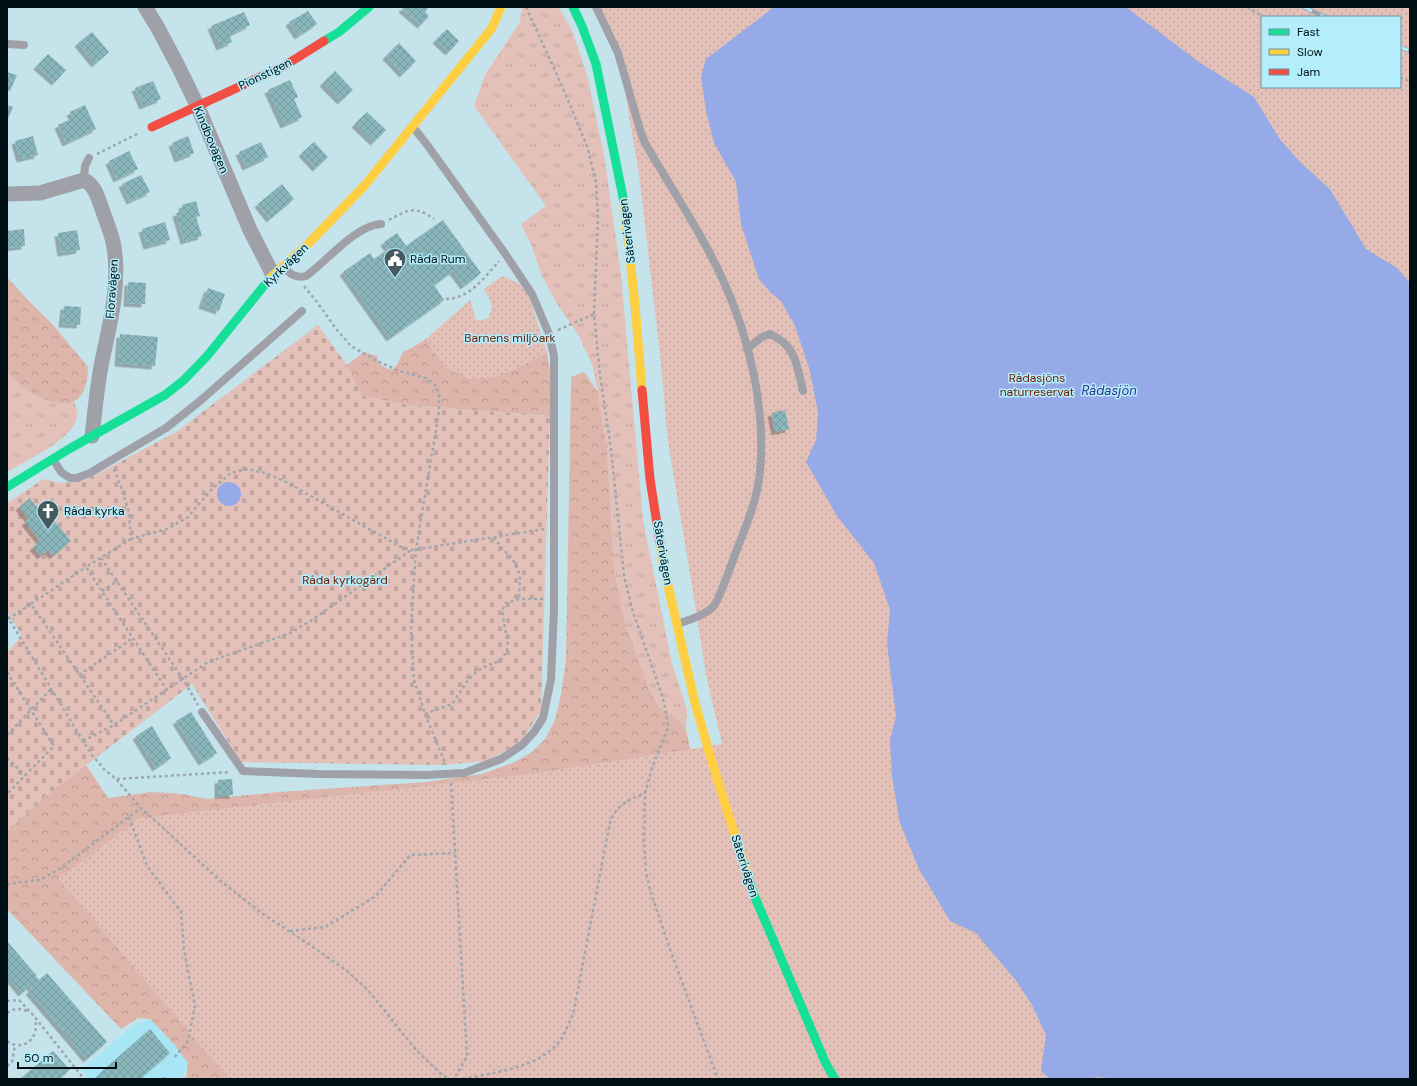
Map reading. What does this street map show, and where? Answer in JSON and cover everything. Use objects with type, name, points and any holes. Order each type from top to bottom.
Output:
[{"type":"street","name":"Kindbovägen","points":[[145,7],[162,34],[197,105],[250,230],[278,270]]},
{"type":"street","name":"Pionstigen","points":[[152,126],[290,62],[339,32],[369,7]]},
{"type":"street","name":"Kyrkvägen","points":[[7,487],[52,458],[164,395],[184,380],[208,355],[278,270],[313,238],[364,185],[492,28],[501,7]]},
{"type":"street","name":"Säterivägen","points":[[573,7],[582,26],[596,64],[623,194],[635,305],[650,479],[664,568],[696,710],[754,895],[820,1050],[834,1079]]},
{"type":"street","points":[[7,194],[40,193],[84,180]]},
{"type":"street","name":"Floravägen","points":[[84,180],[92,185],[110,232],[115,255],[113,310],[102,363],[92,436]]},
{"type":"lane","points":[[596,7],[618,53],[641,133],[652,155],[703,242],[722,279],[734,308],[751,361],[760,420],[760,472],[755,498],[714,606],[700,616],[677,624]]},
{"type":"lane","points":[[7,44],[24,45]]},
{"type":"lane","points":[[202,712],[243,771],[319,774],[450,775],[464,773],[501,759],[522,745],[534,732],[543,718],[551,679],[554,600],[554,356],[549,334],[532,294],[504,252],[413,126]]},
{"type":"lane","points":[[84,180],[85,166],[89,158]]},
{"type":"lane","points":[[278,270],[300,278],[311,272],[356,234],[375,224],[381,224]]},
{"type":"lane","points":[[52,458],[61,472],[70,478],[77,478],[90,473],[172,423],[236,370],[302,311]]},
{"type":"lane","points":[[747,349],[762,337],[770,334],[780,338],[790,348],[796,360],[803,391]]},
{"type":"path","points":[[526,7],[562,86],[587,146],[596,182],[598,218],[594,314],[600,375],[612,456],[624,576],[632,609],[663,698],[668,724],[668,728],[645,793],[644,843],[646,872],[650,890],[687,997],[718,1079]]},
{"type":"path","points":[[1247,7],[1262,16]]},
{"type":"path","points":[[89,158],[152,126]]},
{"type":"path","points":[[381,224],[402,212],[410,210],[427,214],[434,219]]},
{"type":"path","points":[[446,299],[452,299],[464,295],[478,284],[504,252]]},
{"type":"path","points":[[296,277],[351,346],[399,372],[426,378],[436,386],[439,393],[439,410],[416,549],[411,636],[414,680],[425,714],[450,775],[467,1056],[454,1079]]},
{"type":"path","points":[[549,334],[594,314]]},
{"type":"path","points":[[110,461],[121,487],[129,512],[131,539]]},
{"type":"path","points":[[412,550],[402,546],[286,482],[266,473],[245,469],[231,473],[219,483],[188,517],[167,529],[131,539],[8,618],[92,755],[104,769],[116,779],[141,808],[223,883],[263,914],[347,971],[368,990],[416,1050],[449,1079]]},
{"type":"path","points":[[83,740],[114,725],[208,662],[296,629],[344,598],[412,550],[554,528]]},
{"type":"path","points":[[494,537],[503,550],[516,563],[520,576],[519,599]]},
{"type":"path","points":[[101,558],[183,679],[202,712]]},
{"type":"path","points":[[86,568],[167,690]]},
{"type":"path","points":[[102,591],[117,581]]},
{"type":"path","points":[[425,714],[452,704],[469,679],[477,671],[500,661],[506,653],[508,645],[502,611],[506,603],[519,599],[554,600]]},
{"type":"path","points":[[31,604],[114,725]]},
{"type":"path","points":[[79,675],[133,638]]},
{"type":"path","points":[[7,672],[54,746],[7,794]]},
{"type":"path","points":[[7,735],[51,689]]},
{"type":"path","points":[[7,758],[25,775]]},
{"type":"path","points":[[116,779],[243,771]]},
{"type":"path","points":[[463,1079],[525,1064],[545,1054],[562,1037],[573,1015],[613,813],[618,807],[645,793]]},
{"type":"path","points":[[7,884],[40,880],[59,869],[141,808]]},
{"type":"path","points":[[129,818],[147,866],[181,912],[184,950],[195,1006],[188,1041],[174,1058]]},
{"type":"path","points":[[290,931],[325,927],[376,896],[410,855],[455,853]]},
{"type":"path","points":[[7,1001],[19,1000],[34,1016],[81,1078]]},
{"type":"path","points":[[7,1013],[14,1009],[25,1010],[34,1016],[36,1026],[34,1035],[28,1042],[15,1045],[7,1041]]},
{"type":"path","points":[[7,1066],[12,1062],[15,1045]]},
{"type":"shaded area","points":[[150,1019],[174,1044],[188,1063],[181,1079],[89,1079],[81,1070],[134,1025]]},
{"type":"green space","points":[[522,7],[559,7],[573,33],[587,75],[605,160],[621,275],[643,520],[672,664],[687,710],[686,729],[678,720],[659,707],[649,689],[624,620],[614,570],[607,450],[592,364],[579,336],[557,304],[542,276],[532,247],[521,224],[546,206],[474,106],[485,75],[520,22]]},
{"type":"green space","name":"Rådasjöns naturreservat","points":[[599,7],[1410,7],[1410,1079],[229,1079],[58,878],[93,854],[139,818],[530,774],[722,744],[706,675],[668,442],[660,354],[639,174],[624,86],[605,18]]},
{"type":"green space","points":[[503,276],[519,284],[528,294],[547,353],[552,386],[550,416],[408,405],[361,396],[347,365],[364,352],[377,356],[379,364],[392,370],[397,365],[403,352],[430,336],[470,300],[476,321],[488,319],[492,303],[484,289]]},
{"type":"green space","name":"Barnens miljöark","points":[[503,276],[519,284],[528,294],[547,353],[493,378],[470,379],[444,367],[426,339],[470,300],[476,321],[488,319],[492,307],[489,297],[484,289]]},
{"type":"green space","points":[[7,277],[54,326],[88,367],[85,388],[80,397],[76,400],[63,403],[45,399],[27,390],[7,371]]},
{"type":"green space","name":"Råda kyrkogård","points":[[318,325],[347,365],[362,396],[408,405],[550,416],[541,711],[520,743],[487,761],[441,765],[241,762],[192,684],[41,800],[7,831],[7,652],[22,636],[7,611],[7,503],[44,479],[62,483],[86,480],[176,432]]},
{"type":"green space","points":[[7,371],[24,387],[39,396],[54,402],[74,402],[77,411],[76,420],[71,430],[62,438],[51,447],[7,472]]},
{"type":"green space","points":[[584,372],[598,392],[607,450],[614,570],[624,620],[649,689],[659,707],[678,720],[686,729],[695,772],[816,1079],[186,1079],[188,1063],[174,1044],[150,1019],[138,1018],[121,1029],[7,909],[7,831],[41,800],[86,765],[108,798],[152,792],[182,794],[207,799],[279,792],[427,782],[482,774],[513,763],[532,752],[545,739],[555,720],[561,695],[566,659],[571,377]]},
{"type":"water","name":"Rådasjön","points":[[774,7],[1126,7],[1199,62],[1254,97],[1279,138],[1300,162],[1330,189],[1366,249],[1397,268],[1410,283],[1410,1079],[1119,1079],[1098,1077],[1085,1079],[1050,1079],[1041,1071],[1046,1035],[1032,1005],[1017,982],[976,933],[950,921],[919,869],[900,823],[892,777],[890,740],[896,716],[887,644],[890,610],[874,563],[837,516],[806,462],[816,440],[818,413],[810,371],[795,326],[781,301],[771,293],[759,279],[741,224],[736,182],[714,143],[706,111],[701,76],[706,59]]},
{"type":"water","points":[[229,482],[234,483],[240,489],[240,499],[234,505],[229,506],[224,505],[218,499],[217,494],[218,489],[224,483]]},
{"type":"building","points":[[404,7],[429,7],[425,12],[429,16],[421,25],[402,9]]},
{"type":"building","points":[[308,11],[317,24],[298,36],[289,22]]},
{"type":"building","points":[[244,12],[250,25],[229,35],[232,42],[220,47],[211,26]]},
{"type":"building","points":[[447,29],[459,41],[449,52],[436,40]]},
{"type":"building","points":[[92,32],[109,52],[95,64],[78,43]]},
{"type":"building","points":[[399,43],[416,61],[403,74],[386,56]]},
{"type":"building","points":[[48,54],[66,70],[55,82],[37,66]]},
{"type":"building","points":[[335,71],[353,90],[341,101],[323,83]]},
{"type":"building","points":[[7,72],[17,75],[10,91],[7,90]]},
{"type":"building","points":[[290,80],[298,97],[294,99],[302,117],[284,125],[268,90]]},
{"type":"building","points":[[153,81],[161,99],[143,106],[135,88]]},
{"type":"building","points":[[7,105],[13,107],[7,121]]},
{"type":"building","points":[[85,105],[96,129],[66,143],[58,125],[73,118],[70,112]]},
{"type":"building","points":[[367,112],[386,130],[374,142],[355,124]]},
{"type":"building","points":[[33,136],[38,155],[20,159],[15,141]]},
{"type":"building","points":[[188,136],[194,153],[178,159],[172,143]]},
{"type":"building","points":[[261,142],[268,157],[246,167],[239,152]]},
{"type":"building","points":[[314,142],[328,157],[316,168],[302,153]]},
{"type":"building","points":[[129,151],[138,169],[117,179],[109,161]]},
{"type":"building","points":[[141,175],[150,192],[130,201],[122,184]]},
{"type":"building","points":[[282,184],[294,199],[270,219],[258,204]]},
{"type":"building","points":[[196,201],[200,216],[196,217],[202,236],[184,241],[176,213],[183,211],[182,205]]},
{"type":"building","name":"Råda Rum","points":[[443,220],[481,273],[464,286],[453,271],[434,285],[444,300],[390,338],[343,272],[370,253],[374,259],[388,249],[384,242],[397,233],[406,246]]},
{"type":"building","points":[[165,222],[170,240],[147,246],[142,229]]},
{"type":"building","points":[[24,229],[25,246],[7,248],[7,231]]},
{"type":"building","points":[[77,230],[80,250],[61,253],[58,233]]},
{"type":"building","points":[[128,282],[146,283],[145,304],[127,303]]},
{"type":"building","points":[[208,288],[225,294],[219,311],[202,305]]},
{"type":"building","points":[[64,306],[81,307],[80,325],[62,324]]},
{"type":"building","points":[[120,334],[158,337],[155,366],[118,363]]},
{"type":"building","points":[[785,410],[789,429],[775,432],[771,413]]},
{"type":"building","name":"Råda kyrka","points":[[30,498],[39,510],[43,507],[71,541],[53,556],[48,550],[41,556],[33,547],[40,541],[25,522],[29,519],[19,507]]},
{"type":"building","points":[[191,712],[217,753],[202,762],[176,721]]},
{"type":"building","points":[[152,726],[171,758],[156,768],[136,736]]},
{"type":"building","points":[[232,779],[233,795],[218,795],[218,780]]},
{"type":"building","points":[[7,941],[39,980],[47,973],[107,1042],[87,1059],[29,991],[32,989],[30,986],[22,993],[7,975]]},
{"type":"building","points":[[150,1029],[170,1053],[142,1077],[144,1079],[103,1079],[99,1074]]},
{"type":"building","points":[[53,1051],[70,1070],[59,1079],[20,1079]]},
{"type":"railway","points":[[1304,7],[1323,16]]},
{"type":"railway","points":[[1401,47],[1410,51]]},
{"type":"traffic: fast","points":[[324,41],[339,32],[369,7]]},
{"type":"traffic: fast","points":[[573,7],[582,26],[596,64],[624,202]]},
{"type":"traffic: fast","points":[[7,487],[69,449],[165,395],[184,380],[208,355],[271,277]]},
{"type":"traffic: fast","points":[[748,877],[754,895],[826,1064],[835,1079]]},
{"type":"traffic: slow","points":[[271,277],[308,244],[365,185],[492,28],[501,7]]},
{"type":"traffic: slow","points":[[624,202],[642,390]]},
{"type":"traffic: slow","points":[[660,543],[664,568],[695,703],[748,877]]},
{"type":"traffic: jam","points":[[152,127],[284,66],[324,41]]},
{"type":"traffic: jam","points":[[642,390],[650,479],[660,543]]},
{"type":"place","name":"Råda Rum","points":[[395,278]]},
{"type":"place","name":"Råda kyrka","points":[[48,530]]}]
